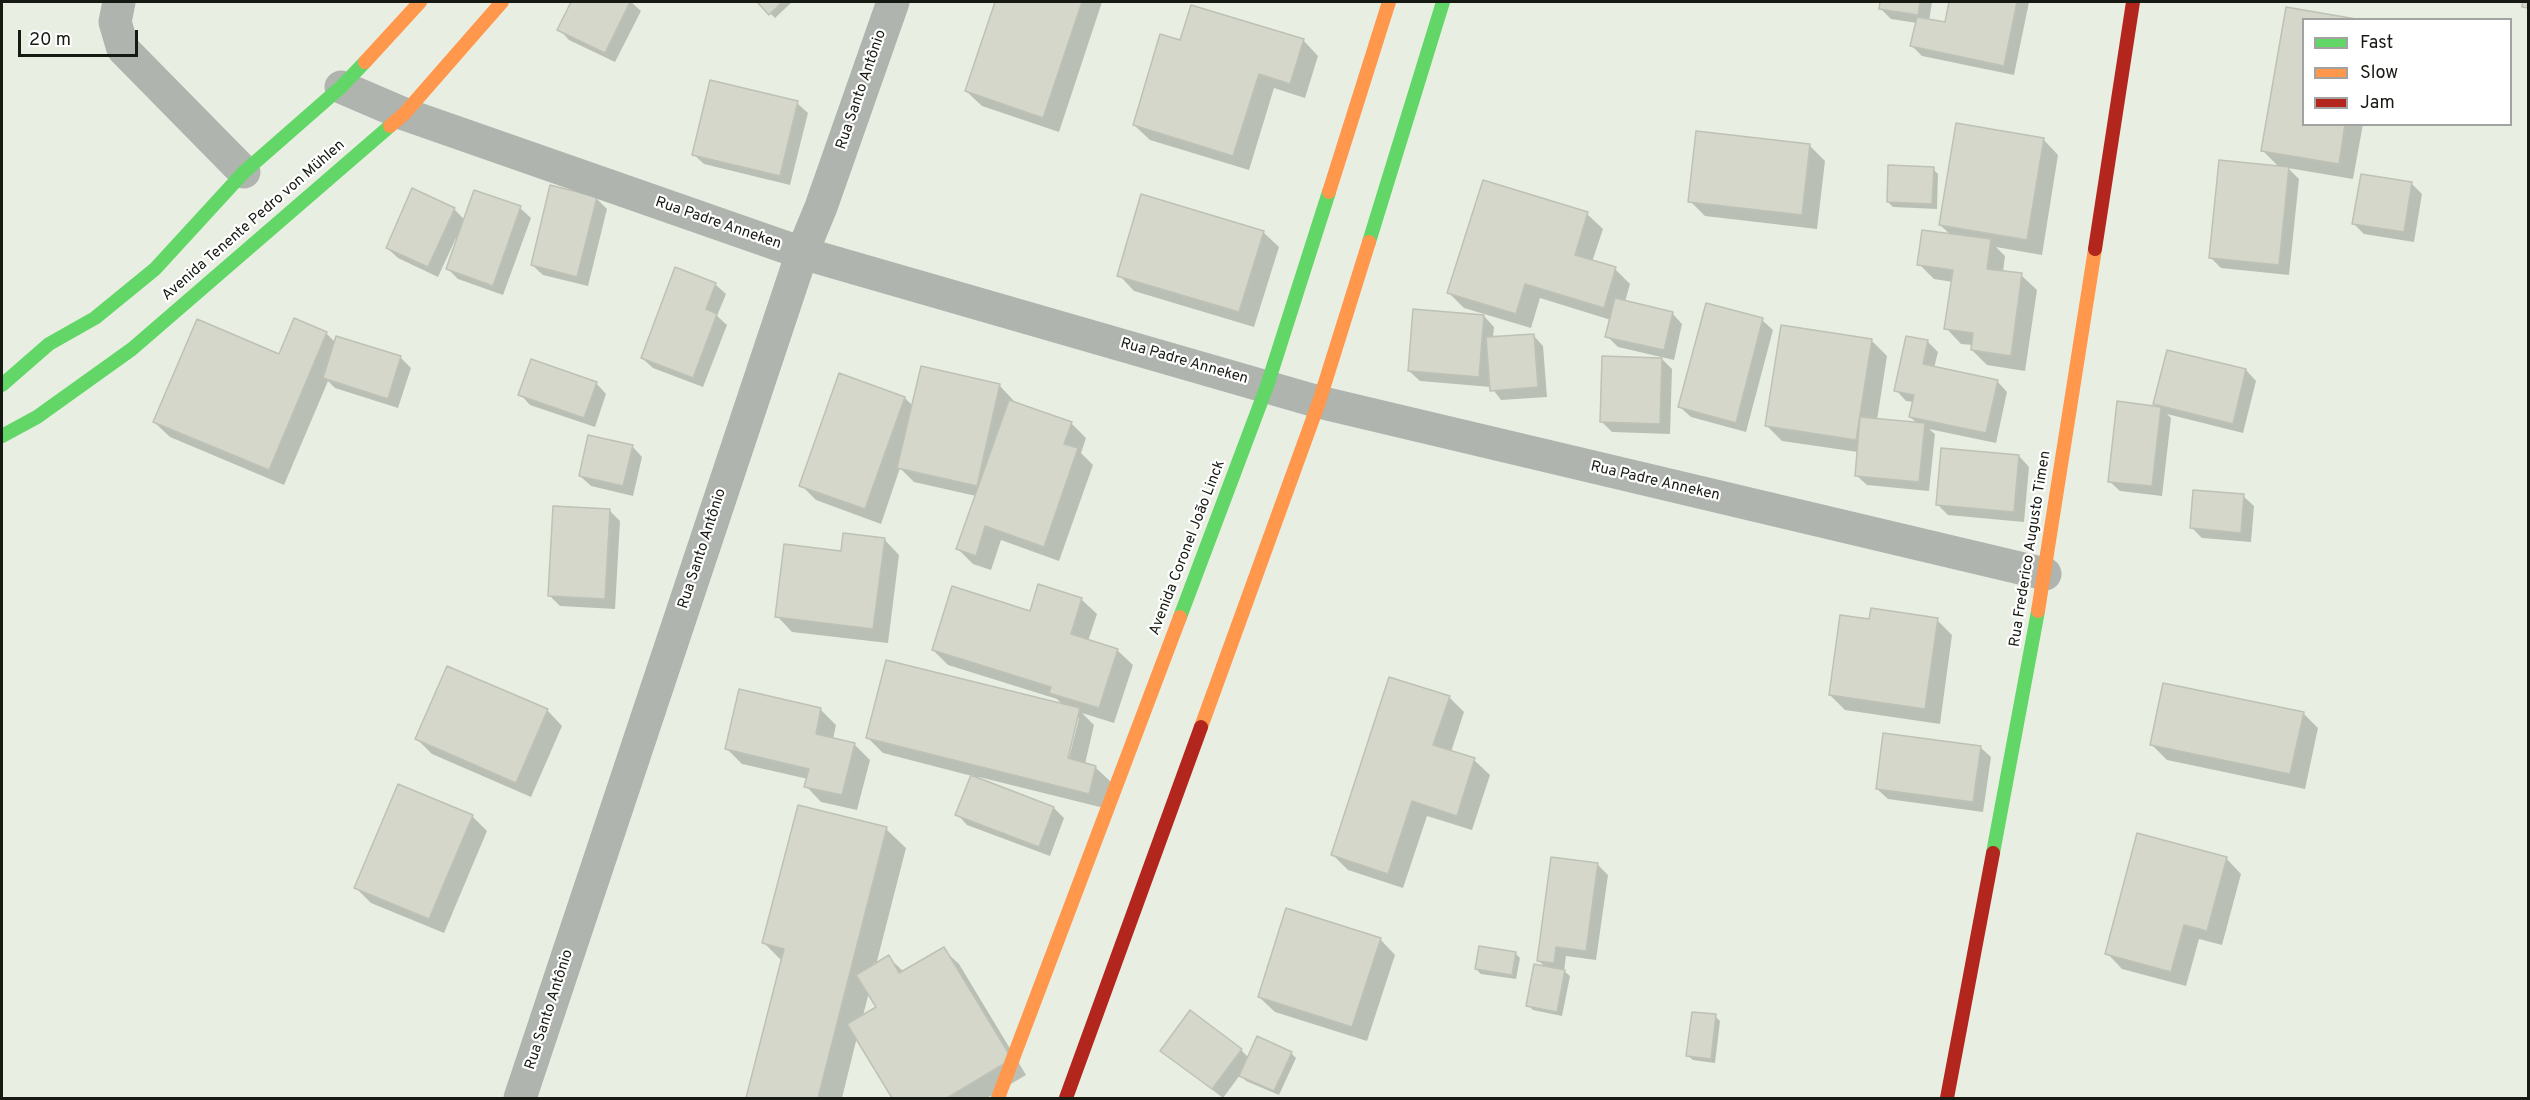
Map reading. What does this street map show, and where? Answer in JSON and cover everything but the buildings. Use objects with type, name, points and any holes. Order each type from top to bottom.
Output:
[{"type":"main road","name":"Avenida Tenente Pedro von Mühlen","points":[[2,385],[49,344],[95,318],[155,269],[244,172],[341,87],[420,2]]},
{"type":"main road","name":"Avenida Tenente Pedro von Mühlen","points":[[2,436],[37,417],[132,349],[404,114],[502,2]]},
{"type":"main road","name":"Avenida Coronel João Linck","points":[[998,1098],[1267,386],[1389,2]]},
{"type":"main road","points":[[1066,1098],[1319,402],[1443,2]]},
{"type":"main road","name":"Rua Frederico Augusto Timen","points":[[1947,1098],[2045,574],[2133,2]]},
{"type":"street","points":[[119,2],[115,22],[123,49],[244,172]]},
{"type":"street","name":"Rua Santo Antônio","points":[[520,1098],[802,253],[821,207],[893,2]]},
{"type":"street","name":"Rua Padre Anneken","points":[[341,87],[404,114],[802,253],[1319,402],[2045,574]]},
{"type":"traffic: fast","points":[[1369,242],[1443,2]]},
{"type":"traffic: fast","points":[[2,385],[49,344],[95,318],[155,269],[244,172],[341,87],[365,62]]},
{"type":"traffic: fast","points":[[2,436],[37,417],[132,349],[390,126]]},
{"type":"traffic: fast","points":[[1180,617],[1267,386],[1329,192]]},
{"type":"traffic: fast","points":[[1993,853],[2038,611]]},
{"type":"traffic: slow","points":[[365,62],[420,2]]},
{"type":"traffic: slow","points":[[390,126],[404,114],[502,2]]},
{"type":"traffic: slow","points":[[1329,192],[1389,2]]},
{"type":"traffic: slow","points":[[1201,727],[1319,402],[1369,242]]},
{"type":"traffic: slow","points":[[2038,611],[2095,249]]},
{"type":"traffic: slow","points":[[998,1098],[1180,617]]},
{"type":"traffic: jam","points":[[2095,249],[2133,2]]},
{"type":"traffic: jam","points":[[1066,1098],[1201,727]]},
{"type":"traffic: jam","points":[[1947,1098],[1993,853]]}]
